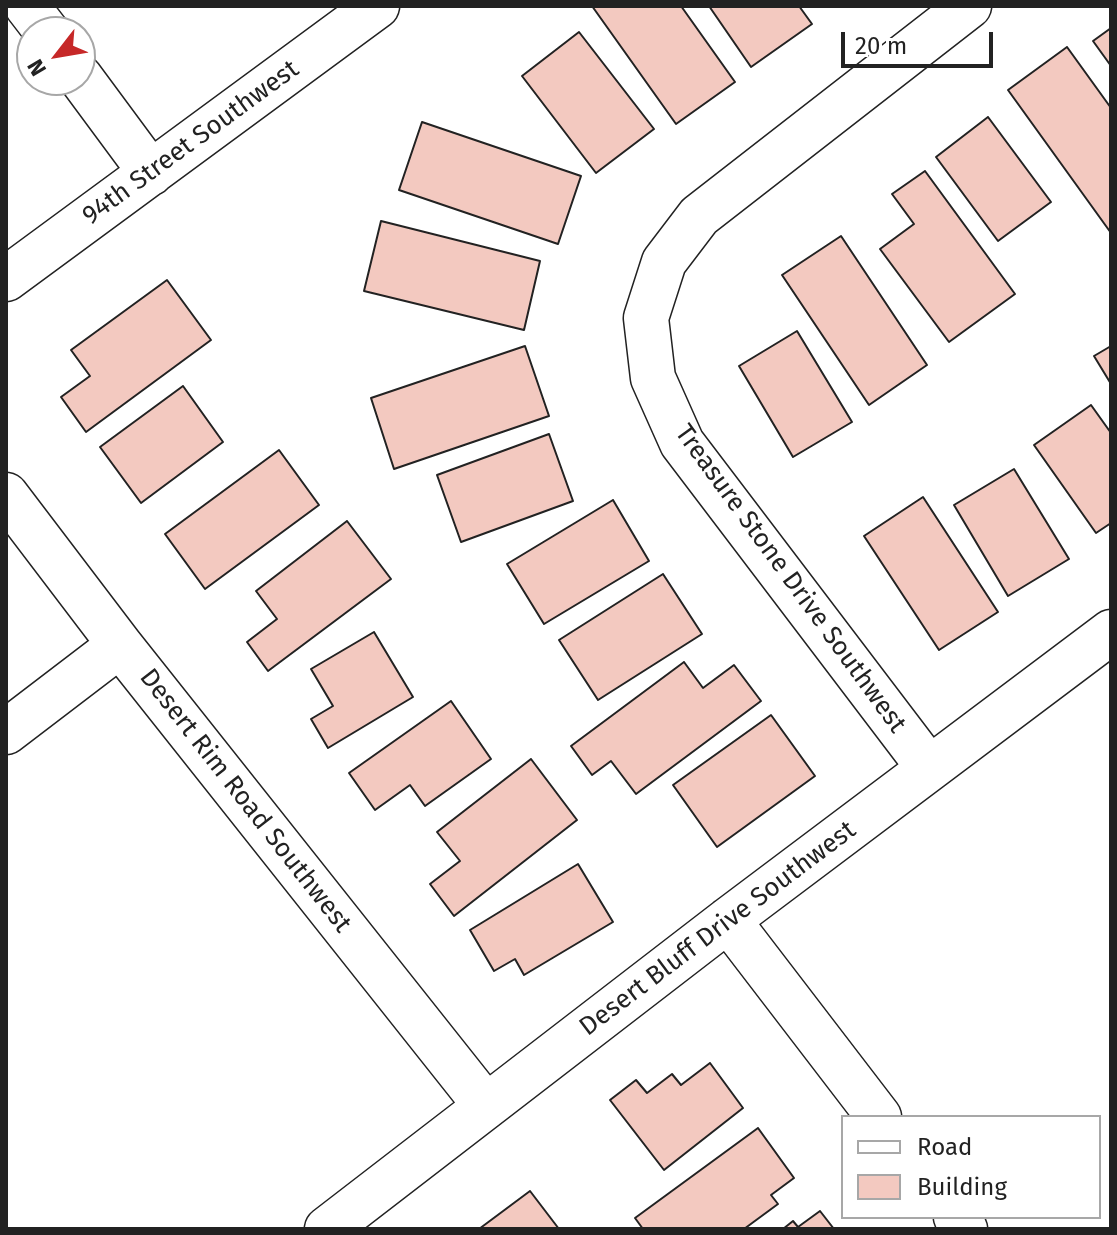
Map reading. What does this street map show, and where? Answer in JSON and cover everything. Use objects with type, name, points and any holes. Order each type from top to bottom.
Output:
[{"type":"street","name":"94th Street Southwest","points":[[6,279],[377,6]]},
{"type":"street","name":"Treasure Stone Drive Southwest","points":[[929,768],[682,443],[653,378],[646,318],[664,262],[699,216],[969,6]]},
{"type":"street","points":[[94,96],[151,173]]},
{"type":"street","name":"Desert Rim Road Southwest","points":[[6,495],[120,645],[486,1106]]},
{"type":"street","name":"Desert Bluff Drive Southwest","points":[[327,1229],[728,920],[1111,632]]},
{"type":"street","points":[[6,732],[120,645]]},
{"type":"street","points":[[728,920],[877,1115]]},
{"type":"building","points":[[592,6],[681,6],[735,82],[676,124]]},
{"type":"building","points":[[709,6],[799,6],[812,24],[751,67]]},
{"type":"building","points":[[1111,28],[1111,66],[1093,41]]},
{"type":"building","points":[[579,32],[654,129],[596,173],[522,76]]},
{"type":"building","points":[[1067,47],[1111,108],[1111,233],[1008,90]]},
{"type":"building","points":[[988,117],[1051,202],[998,241],[936,157]]},
{"type":"building","points":[[422,122],[581,176],[558,244],[399,190]]},
{"type":"building","points":[[925,171],[1015,294],[949,342],[880,249],[914,224],[892,194]]},
{"type":"building","points":[[381,221],[540,261],[524,330],[364,291]]},
{"type":"building","points":[[841,236],[927,365],[869,405],[782,275]]},
{"type":"building","points":[[167,280],[211,340],[86,432],[61,397],[90,376],[71,350]]},
{"type":"building","points":[[797,331],[852,422],[793,457],[739,366]]},
{"type":"building","points":[[525,346],[549,416],[394,469],[371,398]]},
{"type":"building","points":[[1111,346],[1111,384],[1094,356]]},
{"type":"building","points":[[183,386],[223,442],[141,503],[100,447]]},
{"type":"building","points":[[1091,405],[1111,433],[1111,523],[1096,533],[1034,445]]},
{"type":"building","points":[[549,434],[573,501],[461,542],[437,475]]},
{"type":"building","points":[[279,450],[319,505],[205,589],[165,534]]},
{"type":"building","points":[[1014,469],[1069,559],[1008,596],[954,505]]},
{"type":"building","points":[[923,497],[998,612],[939,650],[864,536]]},
{"type":"building","points":[[613,500],[649,561],[544,624],[507,564]]},
{"type":"building","points":[[347,521],[391,579],[268,671],[247,642],[277,619],[256,591]]},
{"type":"building","points":[[663,574],[702,634],[598,700],[559,640]]},
{"type":"building","points":[[374,632],[413,697],[328,748],[311,719],[333,706],[311,669]]},
{"type":"building","points":[[684,662],[703,688],[734,665],[761,701],[636,794],[611,761],[592,775],[571,746]]},
{"type":"building","points":[[451,701],[491,759],[425,806],[410,785],[375,810],[349,773]]},
{"type":"building","points":[[771,715],[815,776],[717,847],[673,785]]},
{"type":"building","points":[[531,759],[577,820],[454,916],[430,884],[460,861],[437,832]]},
{"type":"building","points":[[578,864],[613,922],[524,975],[515,959],[494,971],[470,930]]},
{"type":"building","points":[[710,1063],[743,1108],[664,1170],[610,1100],[636,1080],[647,1093],[672,1074],[681,1085]]},
{"type":"building","points":[[758,1128],[794,1178],[771,1195],[778,1204],[744,1229],[643,1229],[635,1218]]},
{"type":"building","points":[[530,1191],[559,1229],[479,1229]]},
{"type":"building","points":[[820,1211],[834,1229],[783,1229],[793,1221],[798,1227]]}]
